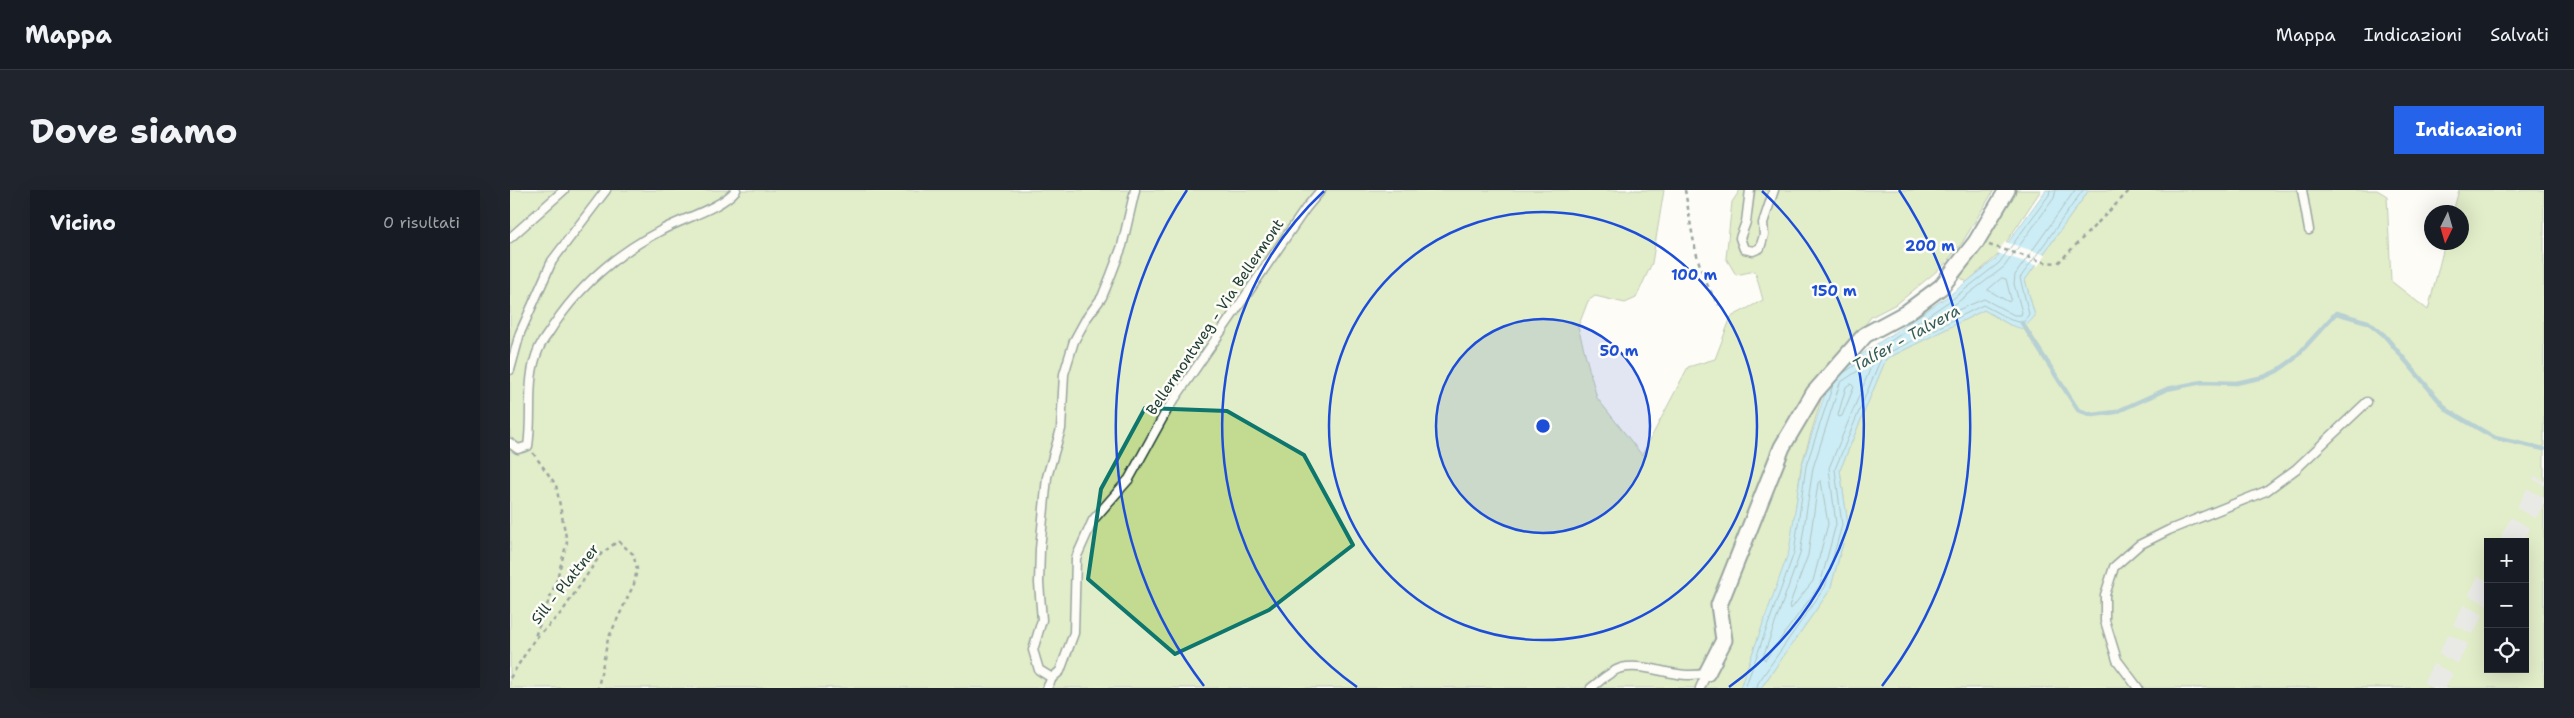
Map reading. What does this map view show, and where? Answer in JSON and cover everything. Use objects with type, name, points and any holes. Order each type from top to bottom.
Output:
[{"type":"street","points":[[1707,673],[1724,640],[1718,605],[1782,447],[1814,393],[1865,335],[1906,313],[1933,294],[1976,242],[2007,190]]},
{"type":"lane","points":[[510,238],[564,190]]},
{"type":"lane","points":[[510,370],[520,333],[552,261],[606,190]]},
{"type":"lane","points":[[510,443],[518,449],[528,446],[530,390],[538,349],[561,315],[589,280],[631,246],[675,222],[729,198],[736,190]]},
{"type":"lane","points":[[1052,678],[1039,670],[1034,650],[1042,620],[1039,574],[1045,494],[1061,429],[1064,374],[1074,341],[1086,318],[1102,297],[1122,246],[1135,190]]},
{"type":"lane","name":"Bellermontweg - Via Bellermont","points":[[1047,688],[1052,678],[1060,671],[1074,633],[1076,558],[1092,520],[1129,479],[1167,410],[1197,364],[1306,208],[1321,190]]},
{"type":"lane","points":[[1750,190],[1746,222],[1740,238],[1744,249],[1753,251],[1760,248],[1764,235],[1763,223],[1774,190]]},
{"type":"lane","points":[[2302,190],[2309,230]]},
{"type":"lane","points":[[2138,688],[2117,660],[2104,621],[2105,595],[2114,567],[2139,545],[2170,530],[2266,491],[2296,469],[2367,402]]},
{"type":"lane","points":[[1591,688],[1619,668],[1639,667],[1692,676],[1707,673]]},
{"type":"lane","points":[[1700,688],[1707,673]]},
{"type":"path","points":[[1685,190],[1696,257],[1709,291],[1719,305]]},
{"type":"path","points":[[1976,242],[2044,262],[2058,263],[2130,190]]},
{"type":"path","points":[[528,446],[556,485],[567,542],[556,582],[534,640]]},
{"type":"path","name":"Sill - Plattner","points":[[510,678],[534,640],[562,612],[602,554],[618,541],[632,554],[637,569],[634,584],[608,639],[598,688]]},
{"type":"highlighted area","points":[[1145,408],[1227,411],[1304,455],[1353,545],[1269,610],[1175,654],[1088,579],[1101,489]]},
{"type":"green space","points":[[510,190],[1664,190],[1652,263],[1636,298],[1625,303],[1595,296],[1588,301],[1578,327],[1597,398],[1642,455],[1688,367],[1715,359],[1731,317],[1763,300],[1755,271],[1736,275],[1726,258],[1732,202],[1740,190],[1994,190],[1962,243],[1944,265],[1898,303],[1871,317],[1829,373],[1801,467],[1790,550],[1740,688],[510,688]]},
{"type":"green space","points":[[2017,190],[2041,190],[1998,255],[1967,282],[1958,276],[1990,235]]},
{"type":"green space","points":[[2089,190],[2377,190],[2387,196],[2391,281],[2428,310],[2443,250],[2469,250],[2469,205],[2455,205],[2459,190],[2544,190],[2544,688],[1761,688],[1830,590],[1848,525],[1840,470],[1886,359],[1984,310],[2010,325],[2035,316],[2025,280]]},
{"type":"water","name":"Talfer - Talvera","points":[[2046,190],[2089,190],[2025,280],[2035,316],[2023,329],[2010,325],[1984,310],[1886,359],[1840,470],[1848,525],[1830,590],[1761,688],[1740,688],[1789,551],[1802,465],[1831,375],[1951,294],[1996,259]]},
{"type":"pier","points":[[2005,242],[2046,255],[2038,266],[1997,253]]},
{"type":"waterway","points":[[2022,323],[2078,410],[2093,415],[2116,412],[2167,389],[2202,382],[2236,383],[2264,377],[2277,371],[2294,359],[2336,313],[2368,322],[2384,335],[2447,410],[2495,438],[2544,449]]},
{"type":"tunnel","points":[[2512,538],[2544,481]]},
{"type":"tunnel","points":[[2433,688],[2487,583]]}]
